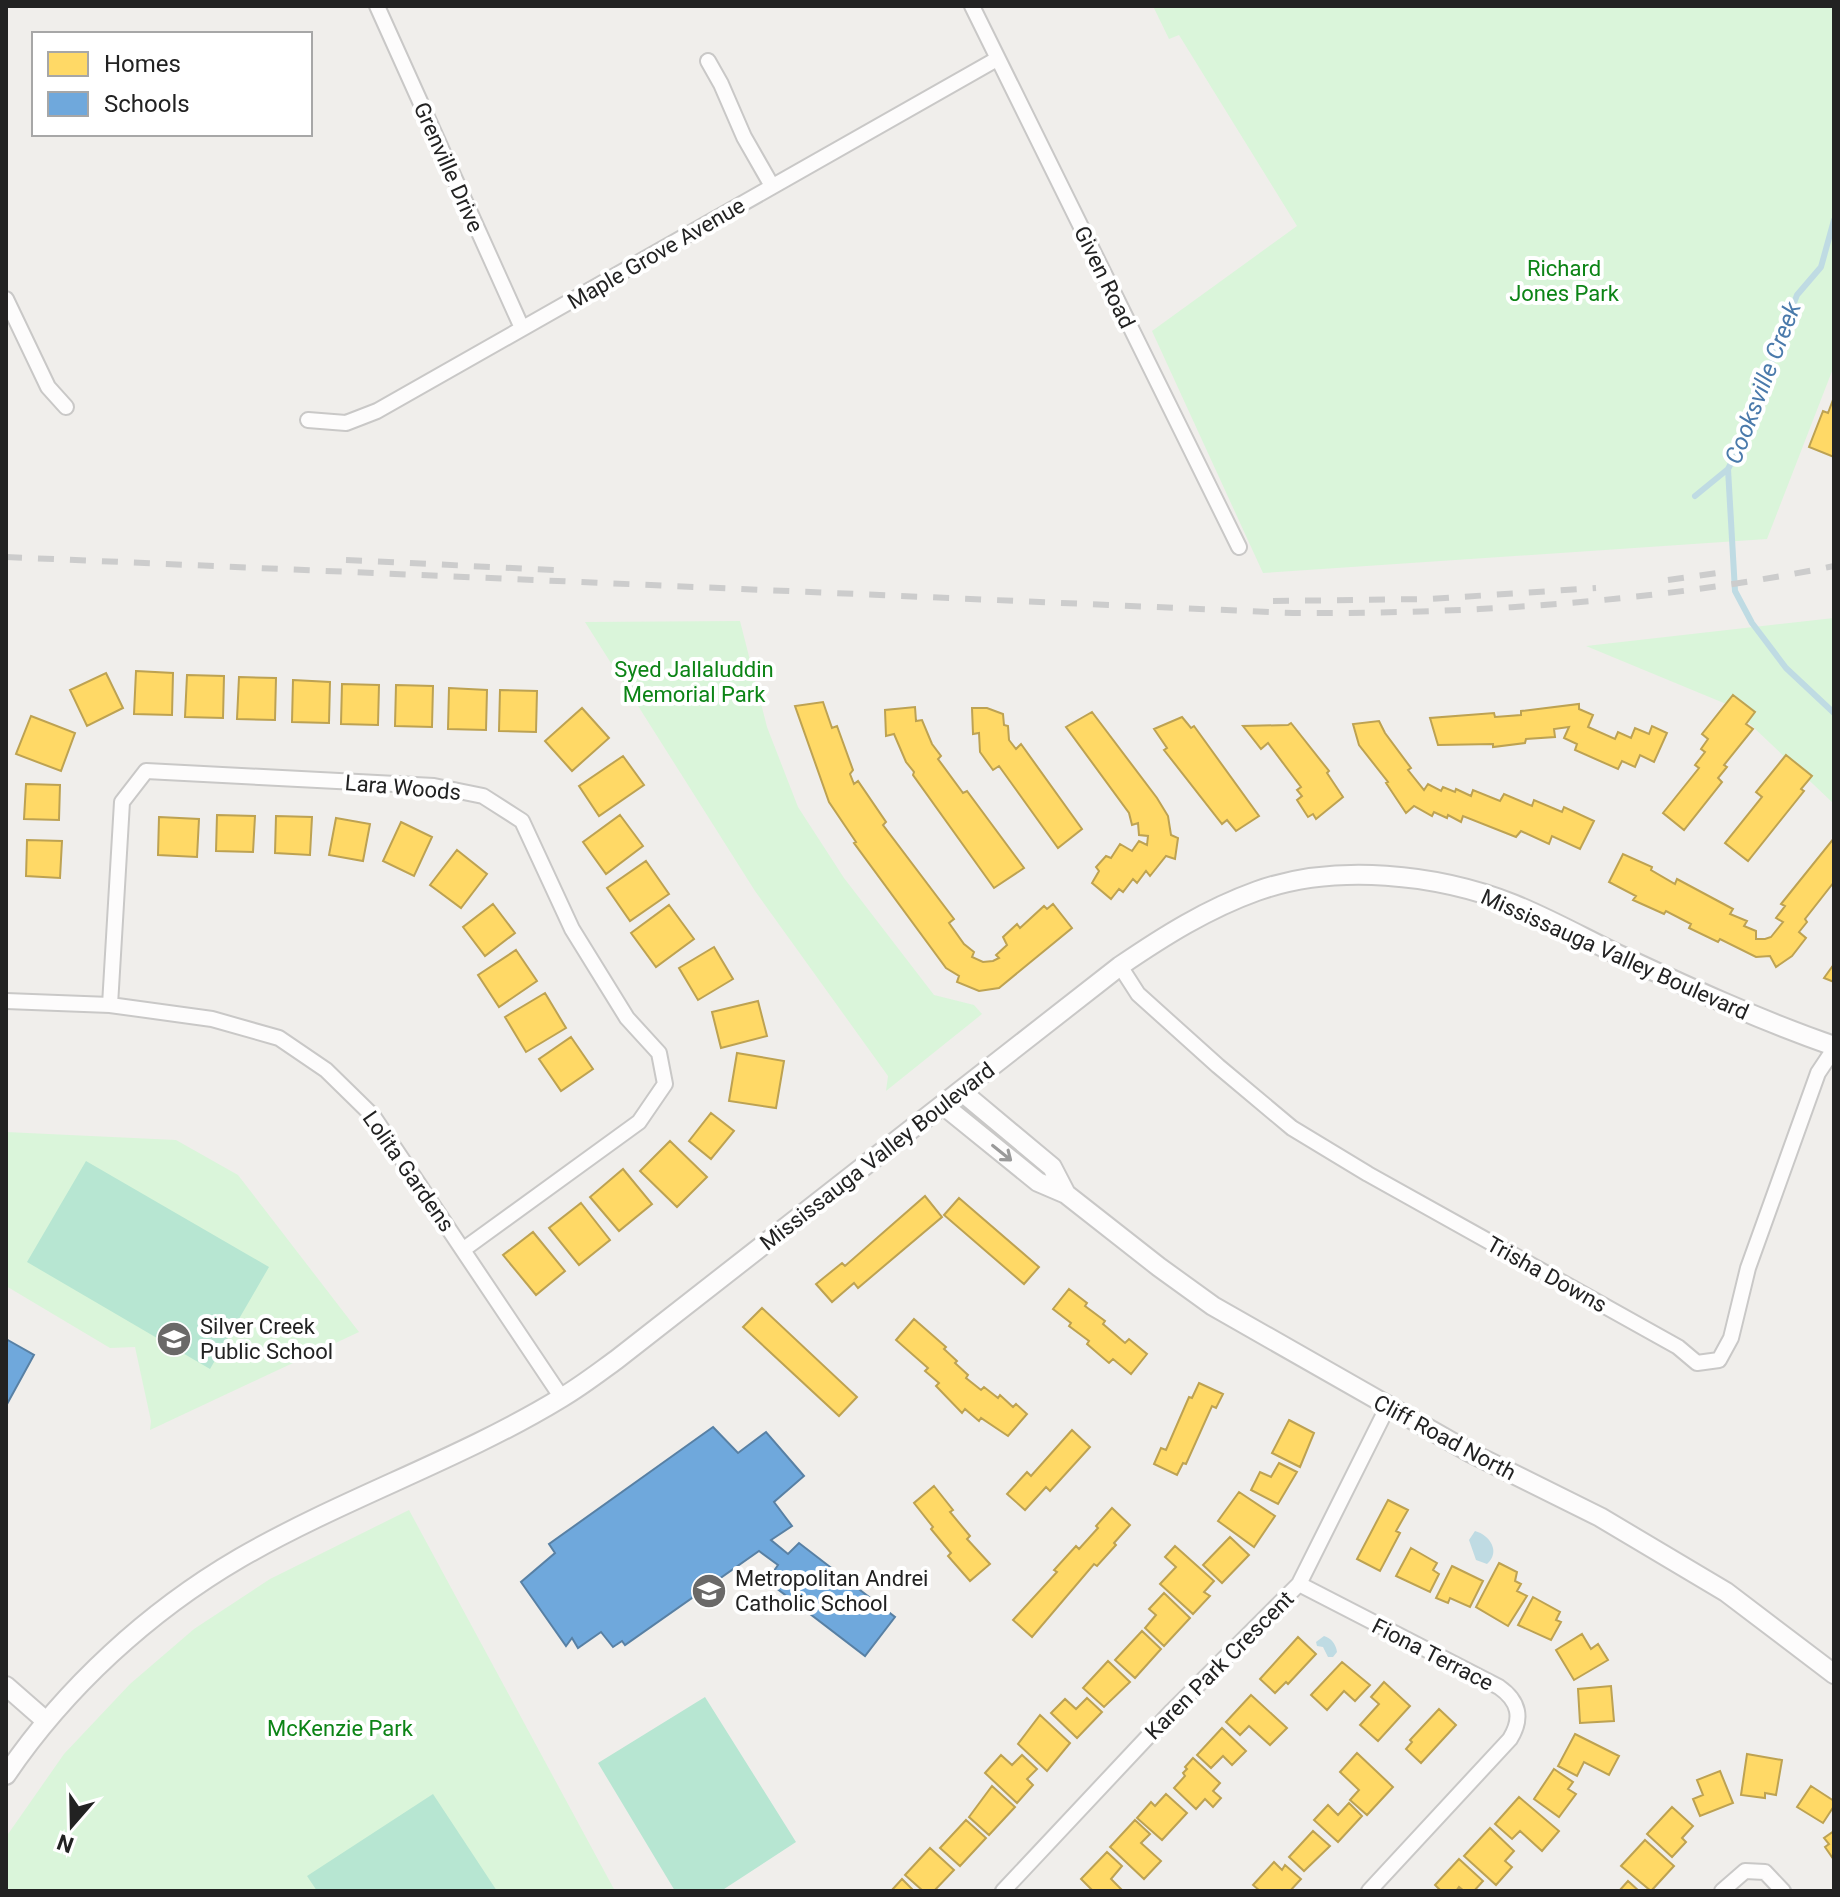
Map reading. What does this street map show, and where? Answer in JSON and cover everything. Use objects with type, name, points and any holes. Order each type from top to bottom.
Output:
[{"type":"street","name":"Grenville Drive","points":[[377,6],[522,328]]},
{"type":"street","name":"Given Road","points":[[972,6],[1239,547]]},
{"type":"street","name":"Maple Grove Avenue","points":[[308,420],[346,423],[377,411],[997,59]]},
{"type":"street","points":[[708,61],[744,137],[772,186]]},
{"type":"street","points":[[6,299],[48,387],[66,407]]},
{"type":"street","name":"Lara Woods","points":[[110,1005],[122,802],[146,771],[434,786],[483,796],[522,821],[572,929],[627,1018],[659,1053],[665,1084],[639,1122],[464,1249]]},
{"type":"street","name":"Mississauga Valley Boulevard","points":[[6,1775],[46,1721],[108,1657],[201,1583],[240,1558],[317,1517],[562,1398],[616,1360],[1120,966],[1175,928],[1215,907],[1261,889],[1341,876],[1402,876],[1454,885],[1513,904],[1728,1005],[1834,1048]]},
{"type":"street","name":"Trisha Downs","points":[[1120,966],[1138,994],[1292,1128],[1368,1174],[1678,1347],[1697,1363],[1719,1360],[1731,1338],[1748,1268],[1818,1073],[1834,1048]]},
{"type":"street","name":"Lolita Gardens","points":[[6,1001],[110,1005],[212,1019],[279,1038],[326,1070],[373,1116],[562,1398]]},
{"type":"street","name":"Cliff Road North","points":[[961,1091],[1052,1167],[1066,1194]]},
{"type":"street","name":"Cliff Road North","points":[[943,1105],[1038,1182],[1066,1194],[1213,1306],[1471,1453],[1600,1517],[1726,1592],[1833,1671]]},
{"type":"street","name":"Karen Park Crescent","points":[[1003,1891],[1172,1711],[1299,1584],[1388,1406]]},
{"type":"street","name":"Fiona Terrace","points":[[1299,1584],[1499,1687],[1513,1697],[1517,1709],[1517,1725],[1510,1739],[1369,1891]]},
{"type":"street","points":[[6,1686],[46,1721]]},
{"type":"street","points":[[1722,1891],[1745,1871],[1765,1872],[1783,1891]]},
{"type":"green space","name":"Richard Jones Park","points":[[1153,6],[1834,6],[1834,366],[1767,539],[1263,573],[1152,331],[1297,226],[1179,35],[1169,39]]},
{"type":"green space","points":[[1834,618],[1834,804],[1731,706],[1586,646]]},
{"type":"green space","name":"Syed Jallaluddin Memorial Park","points":[[740,621],[767,727],[798,807],[844,878],[934,995],[974,1005],[982,1014],[886,1091],[888,1076],[755,891],[585,622]]},
{"type":"green space","name":"Silver Creek Public School","points":[[6,1132],[176,1140],[238,1175],[359,1332],[150,1430],[151,1421],[135,1347],[110,1348],[6,1286]]},
{"type":"green space","points":[[86,1161],[269,1267],[210,1369],[27,1262]]},
{"type":"green space","name":"McKenzie Park","points":[[409,1510],[615,1891],[6,1891],[6,1837],[64,1754],[130,1684],[194,1629],[270,1579]]},
{"type":"green space","points":[[705,1697],[796,1842],[721,1891],[675,1891],[598,1763]]},
{"type":"green space","points":[[433,1794],[497,1891],[317,1891],[307,1876]]},
{"type":"water","points":[[1475,1531],[1492,1544],[1493,1554],[1487,1564],[1476,1560],[1469,1540]]},
{"type":"water","points":[[1324,1636],[1336,1646],[1337,1652],[1333,1657],[1328,1657],[1323,1647],[1317,1646],[1316,1642]]},
{"type":"building: Homes","points":[[1834,397],[1834,457],[1809,447],[1823,411],[1828,413]]},
{"type":"building: Homes","points":[[136,671],[173,673],[172,715],[134,714]]},
{"type":"building: Homes","points":[[106,673],[123,708],[87,726],[70,690]]},
{"type":"building: Homes","points":[[187,675],[224,676],[223,718],[185,717]]},
{"type":"building: Homes","points":[[239,677],[276,678],[275,720],[237,719]]},
{"type":"building: Homes","points":[[293,680],[330,682],[329,723],[292,722]]},
{"type":"building: Homes","points":[[342,684],[379,685],[378,725],[341,724]]},
{"type":"building: Homes","points":[[396,685],[433,686],[432,727],[395,726]]},
{"type":"building: Homes","points":[[449,688],[487,690],[486,730],[448,729]]},
{"type":"building: Homes","points":[[500,690],[537,691],[536,732],[499,731]]},
{"type":"building: Homes","points":[[1733,695],[1755,712],[1746,724],[1753,729],[1724,765],[1727,767],[1718,778],[1722,782],[1684,830],[1663,813],[1699,768],[1695,765],[1705,752],[1701,749],[1708,739],[1702,734]]},
{"type":"building: Homes","points":[[823,702],[832,728],[837,726],[853,770],[850,774],[854,784],[858,781],[886,822],[883,825],[954,919],[949,923],[974,952],[972,957],[983,962],[999,958],[996,955],[1007,945],[1003,937],[1017,924],[1020,928],[1044,906],[1047,909],[1053,904],[1072,928],[999,988],[979,991],[957,982],[959,976],[946,968],[854,843],[829,802],[795,706]]},
{"type":"building: Homes","points":[[1579,704],[1579,709],[1593,715],[1588,727],[1615,739],[1618,732],[1631,738],[1635,728],[1649,734],[1652,726],[1667,733],[1654,762],[1640,755],[1635,767],[1622,761],[1618,769],[1575,750],[1577,744],[1564,738],[1569,727],[1554,729],[1555,737],[1526,739],[1525,743],[1493,747],[1493,744],[1438,745],[1430,718],[1494,713],[1495,717],[1521,715],[1521,711]]},
{"type":"building: Homes","points":[[915,707],[916,721],[922,720],[941,756],[938,759],[963,793],[967,791],[1024,868],[994,888],[913,775],[894,734],[886,736],[885,710]]},
{"type":"building: Homes","points":[[582,708],[609,738],[572,771],[545,741]]},
{"type":"building: Homes","points":[[972,708],[987,708],[1003,714],[1009,740],[1016,749],[1021,744],[1082,829],[1058,848],[999,766],[993,770],[980,752],[979,733],[973,734]]},
{"type":"building: Homes","points":[[1092,712],[1157,798],[1168,816],[1171,835],[1178,838],[1175,859],[1166,856],[1150,876],[1146,871],[1137,883],[1133,879],[1123,892],[1119,889],[1111,899],[1092,883],[1099,871],[1096,867],[1106,856],[1111,858],[1120,844],[1132,851],[1139,841],[1147,845],[1148,836],[1139,835],[1138,823],[1132,825],[1129,813],[1066,727]]},
{"type":"building: Homes","points":[[31,716],[75,733],[61,771],[16,754]]},
{"type":"building: Homes","points":[[1182,717],[1191,728],[1194,726],[1259,816],[1236,831],[1227,820],[1222,824],[1164,750],[1167,748],[1154,729]]},
{"type":"building: Homes","points":[[1379,721],[1411,768],[1408,770],[1424,790],[1428,784],[1441,791],[1443,787],[1455,792],[1456,789],[1471,796],[1473,790],[1500,801],[1504,794],[1532,806],[1534,800],[1562,812],[1564,807],[1594,821],[1580,849],[1552,836],[1549,844],[1521,831],[1516,837],[1463,816],[1461,822],[1434,812],[1432,816],[1414,806],[1406,813],[1388,782],[1359,745],[1353,724]]},
{"type":"building: Homes","points":[[1291,723],[1329,771],[1327,773],[1343,797],[1316,819],[1313,814],[1308,817],[1297,800],[1302,796],[1297,790],[1301,787],[1268,743],[1261,749],[1243,726]]},
{"type":"building: Homes","points":[[1786,755],[1812,776],[1801,789],[1804,791],[1748,861],[1725,843],[1762,797],[1756,792]]},
{"type":"building: Homes","points":[[623,756],[644,785],[599,816],[579,786]]},
{"type":"building: Homes","points":[[26,784],[60,785],[59,820],[24,819]]},
{"type":"building: Homes","points":[[217,815],[255,816],[253,852],[216,851]]},
{"type":"building: Homes","points":[[620,815],[643,846],[606,874],[583,842]]},
{"type":"building: Homes","points":[[276,816],[312,817],[310,855],[275,853]]},
{"type":"building: Homes","points":[[159,817],[199,819],[197,857],[158,855]]},
{"type":"building: Homes","points":[[336,818],[370,824],[363,861],[329,855]]},
{"type":"building: Homes","points":[[401,822],[432,837],[414,876],[383,861]]},
{"type":"building: Homes","points":[[1834,838],[1834,882],[1805,919],[1807,922],[1799,932],[1806,938],[1792,956],[1776,967],[1770,956],[1756,957],[1720,939],[1718,942],[1689,928],[1691,924],[1666,911],[1664,914],[1633,900],[1636,896],[1609,882],[1623,854],[1652,867],[1651,870],[1675,884],[1677,879],[1733,909],[1730,914],[1747,921],[1744,926],[1756,931],[1756,939],[1765,939],[1771,937],[1783,922],[1776,918],[1785,906],[1781,904]]},
{"type":"building: Homes","points":[[27,840],[62,841],[60,878],[26,876]]},
{"type":"building: Homes","points":[[457,850],[487,874],[461,908],[430,885]]},
{"type":"building: Homes","points":[[646,861],[669,894],[630,921],[607,888]]},
{"type":"building: Homes","points":[[493,904],[515,933],[485,956],[463,927]]},
{"type":"building: Homes","points":[[669,905],[694,939],[656,967],[631,933]]},
{"type":"building: Homes","points":[[714,947],[733,979],[698,1000],[679,968]]},
{"type":"building: Homes","points":[[516,950],[537,981],[499,1007],[478,975]]},
{"type":"building: Homes","points":[[1834,964],[1834,982],[1824,978]]},
{"type":"building: Homes","points":[[545,993],[566,1028],[526,1052],[505,1017]]},
{"type":"building: Homes","points":[[758,1001],[767,1036],[721,1048],[712,1012]]},
{"type":"building: Homes","points":[[571,1037],[593,1069],[561,1091],[539,1059]]},
{"type":"building: Homes","points":[[737,1053],[784,1061],[776,1108],[729,1101]]},
{"type":"building: Homes","points":[[711,1113],[734,1131],[711,1159],[689,1141]]},
{"type":"building: Homes","points":[[670,1141],[707,1177],[677,1207],[640,1171]]},
{"type":"building: Homes","points":[[623,1169],[652,1204],[619,1231],[590,1197]]},
{"type":"building: Homes","points":[[925,1196],[942,1217],[858,1288],[854,1283],[832,1302],[816,1284],[842,1263],[845,1266]]},
{"type":"building: Homes","points":[[959,1198],[1039,1267],[1024,1284],[944,1215]]},
{"type":"building: Homes","points":[[581,1203],[610,1240],[579,1265],[549,1228]]},
{"type":"building: Homes","points":[[533,1232],[565,1271],[536,1295],[503,1255]]},
{"type":"building: Homes","points":[[1069,1289],[1087,1303],[1085,1306],[1105,1321],[1103,1324],[1125,1343],[1129,1339],[1147,1354],[1131,1374],[1113,1359],[1109,1363],[1087,1344],[1089,1341],[1069,1326],[1071,1323],[1053,1309]]},
{"type":"building: Homes","points":[[762,1308],[857,1397],[839,1416],[743,1327]]},
{"type":"building: Homes","points":[[914,1319],[946,1347],[944,1349],[957,1361],[955,1363],[968,1375],[966,1378],[981,1390],[984,1387],[998,1398],[1000,1395],[1013,1407],[1016,1404],[1027,1414],[1008,1436],[981,1418],[979,1421],[965,1409],[962,1413],[936,1386],[939,1383],[925,1371],[928,1368],[896,1340]]},
{"type":"building: Homes","points":[[1199,1383],[1223,1394],[1216,1408],[1212,1406],[1186,1464],[1183,1463],[1177,1475],[1154,1464],[1161,1448],[1166,1450],[1189,1397],[1192,1398]]},
{"type":"building: Homes","points":[[1289,1420],[1314,1433],[1300,1467],[1272,1453]]},
{"type":"building: Homes","points":[[1072,1430],[1090,1447],[1050,1491],[1046,1487],[1025,1510],[1007,1494],[1027,1472],[1031,1476]]},
{"type":"building: Homes","points":[[1279,1463],[1297,1472],[1278,1504],[1251,1490],[1260,1472],[1271,1477]]},
{"type":"building: Homes","points":[[934,1486],[970,1536],[967,1539],[990,1564],[970,1581],[948,1556],[951,1553],[914,1503]]},
{"type":"building: Homes","points":[[1239,1492],[1275,1516],[1254,1547],[1218,1521]]},
{"type":"building: Homes","points":[[1388,1500],[1408,1510],[1380,1571],[1357,1559]]},
{"type":"building: Homes","points":[[1112,1508],[1130,1525],[1114,1543],[1116,1545],[1097,1566],[1094,1564],[1032,1637],[1013,1620],[1076,1546],[1079,1549],[1098,1528],[1096,1526]]},
{"type":"building: Homes","points":[[1230,1537],[1249,1555],[1222,1583],[1203,1565]]},
{"type":"building: Homes","points":[[1175,1546],[1214,1581],[1204,1592],[1210,1596],[1193,1614],[1160,1584],[1176,1567],[1165,1557]]},
{"type":"building: Homes","points":[[1411,1548],[1437,1563],[1433,1570],[1439,1574],[1430,1592],[1396,1576]]},
{"type":"building: Homes","points":[[1499,1563],[1517,1572],[1515,1581],[1521,1584],[1517,1591],[1527,1596],[1508,1626],[1476,1607]]},
{"type":"building: Homes","points":[[1452,1566],[1483,1581],[1470,1607],[1450,1598],[1448,1603],[1436,1598]]},
{"type":"building: Homes","points":[[1164,1593],[1190,1618],[1164,1646],[1145,1628],[1156,1615],[1149,1609]]},
{"type":"building: Homes","points":[[1533,1597],[1560,1612],[1556,1620],[1561,1622],[1551,1640],[1518,1625]]},
{"type":"building: Homes","points":[[1142,1631],[1161,1649],[1135,1678],[1115,1660]]},
{"type":"building: Homes","points":[[1582,1634],[1591,1649],[1598,1644],[1608,1660],[1574,1680],[1556,1650]]},
{"type":"building: Homes","points":[[1298,1637],[1316,1654],[1288,1684],[1286,1682],[1275,1693],[1260,1679]]},
{"type":"building: Homes","points":[[1108,1661],[1130,1682],[1104,1707],[1083,1688]]},
{"type":"building: Homes","points":[[1342,1662],[1370,1685],[1355,1701],[1344,1691],[1327,1710],[1311,1695]]},
{"type":"building: Homes","points":[[1384,1682],[1410,1706],[1378,1741],[1360,1725],[1379,1704],[1371,1697]]},
{"type":"building: Homes","points":[[1611,1686],[1614,1721],[1580,1723],[1578,1689]]},
{"type":"building: Homes","points":[[1251,1695],[1287,1728],[1270,1745],[1249,1726],[1240,1735],[1226,1722]]},
{"type":"building: Homes","points":[[1087,1698],[1102,1712],[1077,1738],[1051,1713],[1065,1699],[1076,1709]]},
{"type":"building: Homes","points":[[1439,1709],[1456,1725],[1421,1763],[1406,1749],[1412,1742],[1410,1740]]},
{"type":"building: Homes","points":[[1040,1715],[1070,1743],[1047,1771],[1018,1744]]},
{"type":"building: Homes","points":[[1222,1728],[1246,1751],[1232,1765],[1223,1756],[1211,1768],[1197,1755]]},
{"type":"building: Homes","points":[[1575,1734],[1619,1756],[1609,1775],[1584,1762],[1577,1776],[1558,1766]]},
{"type":"building: Homes","points":[[1357,1753],[1393,1787],[1367,1815],[1350,1800],[1359,1790],[1340,1772]]},
{"type":"building: Homes","points":[[1747,1754],[1782,1760],[1776,1795],[1765,1793],[1765,1798],[1741,1795]]},
{"type":"building: Homes","points":[[1001,1755],[1012,1765],[1022,1755],[1037,1769],[1027,1779],[1033,1785],[1017,1803],[985,1773]]},
{"type":"building: Homes","points":[[1193,1758],[1220,1783],[1213,1791],[1221,1798],[1213,1807],[1205,1799],[1196,1809],[1174,1788],[1185,1776],[1185,1767]]},
{"type":"building: Homes","points":[[1554,1769],[1573,1782],[1568,1789],[1576,1794],[1559,1817],[1534,1799]]},
{"type":"building: Homes","points":[[1720,1771],[1733,1803],[1700,1816],[1693,1799],[1703,1795],[1697,1780]]},
{"type":"building: Homes","points":[[992,1786],[1015,1807],[989,1835],[969,1817]]},
{"type":"building: Homes","points":[[1811,1786],[1834,1801],[1823,1823],[1797,1807]]},
{"type":"building: Homes","points":[[1166,1794],[1187,1813],[1162,1840],[1137,1818],[1151,1802],[1155,1806]]},
{"type":"building: Homes","points":[[1519,1797],[1559,1831],[1542,1851],[1520,1831],[1512,1839],[1495,1824]]},
{"type":"building: Homes","points":[[1349,1803],[1362,1816],[1338,1842],[1314,1820],[1328,1805],[1338,1815]]},
{"type":"building: Homes","points":[[1672,1807],[1693,1826],[1682,1838],[1686,1842],[1672,1857],[1647,1834]]},
{"type":"building: Homes","points":[[966,1820],[986,1838],[960,1866],[940,1848]]},
{"type":"building: Homes","points":[[1135,1820],[1150,1834],[1141,1843],[1161,1861],[1144,1879],[1110,1847]]},
{"type":"building: Homes","points":[[1490,1828],[1514,1851],[1505,1861],[1512,1867],[1496,1885],[1464,1856]]},
{"type":"building: Homes","points":[[1313,1831],[1330,1846],[1304,1871],[1289,1857]]},
{"type":"building: Homes","points":[[1834,1831],[1834,1860],[1825,1847],[1829,1844],[1824,1838]]},
{"type":"building: Homes","points":[[1645,1840],[1674,1866],[1651,1891],[1621,1866]]},
{"type":"building: Homes","points":[[930,1848],[954,1870],[934,1891],[923,1891],[905,1875]]},
{"type":"building: Homes","points":[[1107,1852],[1122,1866],[1111,1879],[1123,1891],[1093,1891],[1081,1879]]},
{"type":"building: Homes","points":[[1459,1859],[1483,1881],[1474,1891],[1464,1891],[1459,1887],[1456,1891],[1441,1891],[1435,1885]]},
{"type":"building: Homes","points":[[1274,1862],[1282,1870],[1285,1865],[1301,1879],[1290,1891],[1260,1891],[1253,1885]]},
{"type":"building: Homes","points":[[902,1879],[914,1891],[891,1891]]},
{"type":"building: Homes","points":[[1628,1881],[1639,1891],[1619,1891]]},
{"type":"building: Schools","points":[[6,1339],[34,1355],[6,1406]]},
{"type":"building: Schools","points":[[713,1427],[738,1453],[766,1432],[804,1476],[774,1502],[792,1526],[771,1540],[788,1554],[799,1543],[895,1617],[865,1656],[767,1581],[778,1565],[759,1551],[625,1645],[622,1641],[613,1647],[601,1632],[578,1648],[572,1638],[566,1646],[521,1582],[555,1553],[549,1544]]},
{"type":"waterway","name":"Cooksville Creek","points":[[1834,220],[1821,267],[1797,295],[1739,448],[1728,469],[1735,591],[1752,623],[1786,668],[1834,713]]},
{"type":"waterway","points":[[1695,496],[1728,469]]},
{"type":"railway","points":[[6,557],[1293,613],[1429,611],[1565,603],[1700,589],[1834,566]]},
{"type":"railway","points":[[346,560],[554,570]]},
{"type":"railway","points":[[1668,580],[1731,571]]},
{"type":"railway","points":[[1273,601],[1430,599],[1596,588]]},
{"type":"place","name":"Silver Creek Public School","points":[[174,1339]]},
{"type":"place","name":"Metropolitan Andrei Catholic School","points":[[709,1591]]}]
